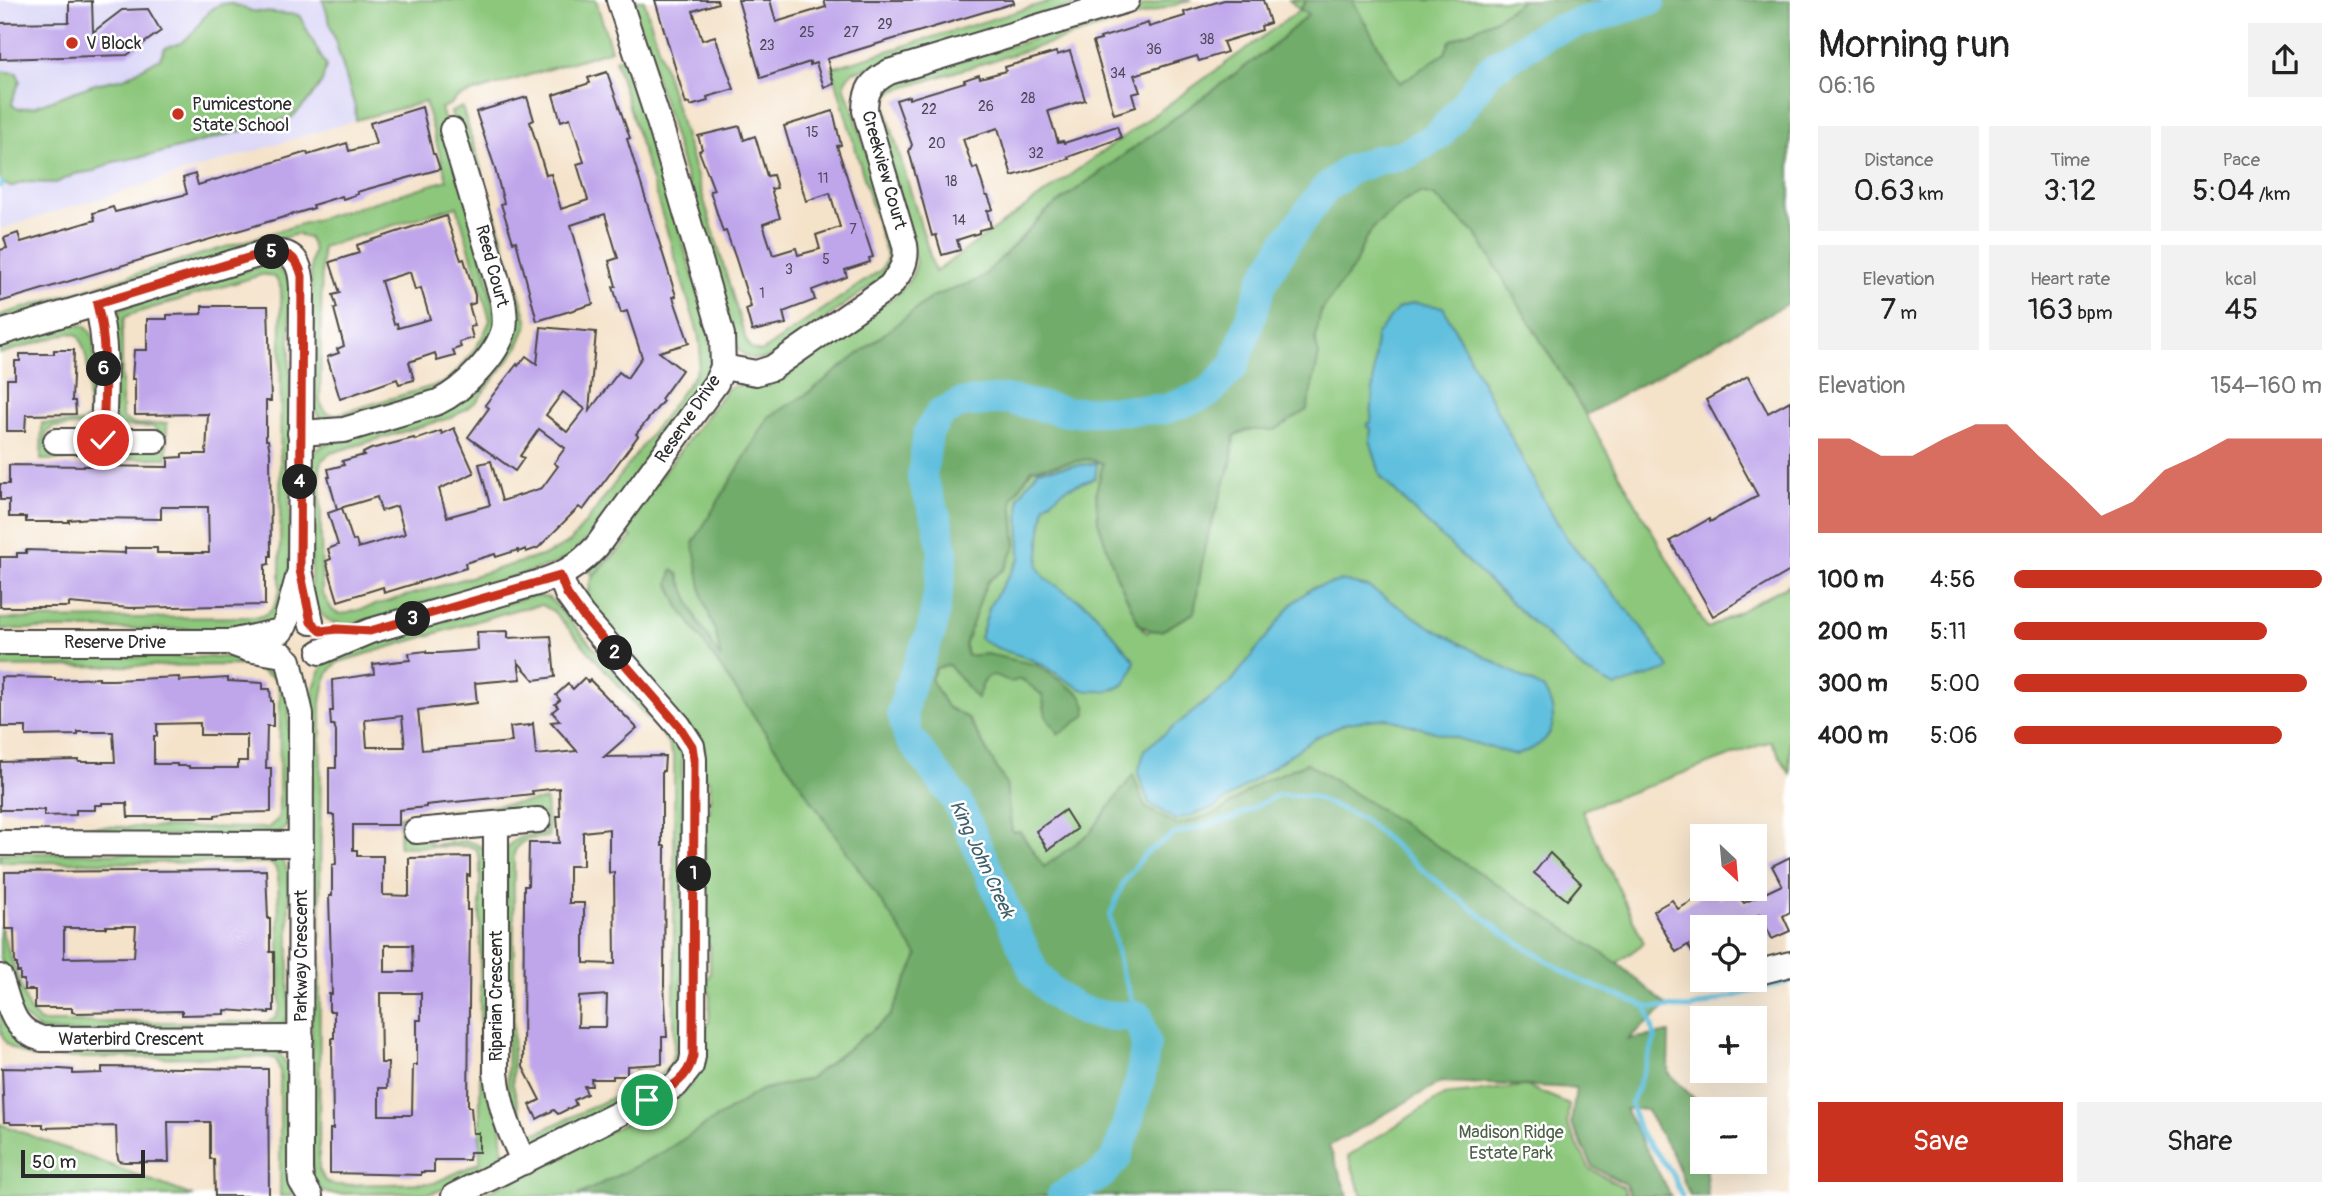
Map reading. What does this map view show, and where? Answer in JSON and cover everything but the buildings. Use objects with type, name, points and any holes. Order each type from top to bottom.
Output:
[{"type":"street","name":"Reserve Drive","points":[[0,642],[300,642],[337,629],[370,631],[560,576],[578,566],[597,546],[704,401],[723,367],[722,335],[662,131],[619,0]]},
{"type":"street","name":"Creekview Court","points":[[723,367],[756,373],[772,369],[890,286],[903,267],[906,259],[905,245],[866,111],[865,97],[869,86],[889,72],[1127,0]]},
{"type":"street","name":"Reed Court","points":[[300,433],[344,430],[439,402],[466,384],[500,342],[505,326],[503,301],[452,130]]},
{"type":"street","name":"Parkway Crescent","points":[[97,304],[277,251],[287,254],[300,268],[302,276],[300,570],[293,592],[300,642],[311,679],[301,714],[300,1038],[300,1170],[301,1181],[310,1196]]},
{"type":"street","points":[[0,333],[97,304],[105,346],[103,440]]},
{"type":"street","points":[[56,441],[155,441]]},
{"type":"street","points":[[454,1196],[676,1085],[691,1066],[693,1056],[692,746],[679,726],[582,615],[567,594],[560,576]]},
{"type":"street","points":[[416,831],[538,820]]},
{"type":"street","name":"Riparian Crescent","points":[[496,824],[496,1073],[499,1100],[506,1125],[524,1162]]},
{"type":"street","points":[[0,843],[301,844]]},
{"type":"street","points":[[1767,970],[1790,964]]},
{"type":"street","name":"Waterbird Crescent","points":[[0,977],[14,1018],[21,1029],[42,1039],[300,1038]]},
{"type":"shaded area","name":"Pumicestone State School","points":[[0,0],[323,0],[355,107],[356,120],[0,229]]},
{"type":"green space","points":[[323,0],[596,0],[611,50],[458,97],[441,108],[497,309],[494,332],[450,388],[338,424],[318,415],[312,402],[311,262],[314,250],[309,238],[297,234],[0,322],[0,315],[447,180],[425,102],[356,120],[355,107]],"holes":[[[457,206],[490,320],[471,354],[443,383],[335,415],[326,413],[320,402],[322,247]]]},
{"type":"green space","points":[[630,0],[644,0],[746,340],[751,349],[761,352],[882,269],[887,257],[832,68],[1054,0],[1092,0],[849,75],[845,83],[846,91],[891,237],[891,262],[883,277],[774,356],[752,359],[743,354],[735,344],[666,109]]},
{"type":"green space","points":[[1164,0],[1191,0],[893,91],[885,99],[885,107],[935,272],[1300,10],[1289,0],[1306,0],[1301,10],[1308,15],[1272,47],[1047,211],[981,279],[932,297],[807,394],[769,417],[716,632],[722,661],[697,620],[678,574],[669,584],[679,607],[919,956],[890,1016],[809,1079],[761,1090],[660,1154],[577,1196],[479,1196],[680,1096],[696,1076],[701,1039],[709,1022],[710,993],[703,987],[710,975],[710,947],[704,942],[705,817],[710,811],[710,783],[583,601],[580,592],[590,591],[592,578],[632,537],[628,534],[593,576],[589,571],[727,389],[738,385],[770,383],[821,348],[837,344],[851,333],[856,323],[900,291],[913,274],[916,264],[876,111],[876,97],[887,83]]},
{"type":"green space","points":[[1306,0],[1352,0],[1400,83],[1445,53],[1450,41],[1496,19],[1523,0],[1790,0],[1790,302],[1586,415],[1476,234],[1434,196],[1420,193],[1406,200],[1375,226],[1365,239],[1355,265],[1321,311],[1315,340],[1319,355],[1307,410],[1275,430],[1247,430],[1234,436],[1231,463],[1205,545],[1194,613],[1161,631],[1150,630],[1139,624],[1116,575],[1098,522],[1096,492],[1103,463],[1088,459],[1032,469],[1012,499],[1016,546],[1004,569],[988,581],[983,592],[965,645],[967,656],[987,654],[1037,665],[1080,694],[1086,706],[1086,715],[1059,734],[1046,716],[1042,695],[1022,679],[1010,682],[992,675],[985,680],[977,699],[949,665],[936,668],[931,679],[947,707],[968,718],[1006,784],[1012,832],[1020,832],[1044,867],[1090,833],[1133,775],[1145,807],[1176,825],[1218,813],[1259,783],[1307,763],[1617,963],[1667,1006],[1628,1039],[1669,1033],[1668,1073],[1693,1097],[1690,1097],[1690,1174],[1706,1174],[1708,1196],[1690,1196],[1673,1155],[1646,1109],[1625,1109],[1671,1196],[1631,1196],[1625,1184],[1593,1167],[1571,1123],[1576,1088],[1441,1082],[1329,1146],[1348,1196],[577,1196],[660,1154],[761,1090],[809,1079],[890,1016],[918,956],[678,605],[669,584],[672,570],[678,574],[697,620],[721,659],[716,634],[703,598],[693,543],[769,417],[807,394],[932,297],[981,279],[1047,211],[1272,47],[1308,15],[1300,10]]},
{"type":"green space","points":[[1352,0],[1523,0],[1496,19],[1450,41],[1445,53],[1399,84]]},
{"type":"green space","points":[[229,3],[252,11],[299,15],[326,66],[322,82],[292,117],[156,154],[113,162],[56,183],[23,182],[11,187],[0,182],[0,71],[17,73],[20,81],[12,105],[18,109],[33,107],[95,84],[124,78],[160,58],[165,48],[189,37],[207,13]]},
{"type":"green space","points":[[626,56],[709,328],[712,366],[703,385],[597,528],[573,555],[555,564],[372,619],[342,624],[328,620],[311,595],[312,460],[315,452],[323,445],[433,412],[502,352],[451,112],[462,107],[528,323],[517,349],[476,402],[453,417],[331,453],[322,460],[322,593],[333,611],[339,614],[348,613],[548,554],[570,542],[695,374],[700,354],[698,333],[615,60]]},
{"type":"green space","points":[[1420,193],[1434,196],[1476,234],[1586,415],[1707,629],[1790,584],[1790,774],[1771,741],[1582,810],[1644,943],[1617,963],[1307,763],[1259,783],[1218,813],[1176,825],[1145,807],[1133,775],[1090,833],[1044,868],[1021,833],[1012,833],[1006,784],[968,718],[947,707],[930,679],[936,668],[949,665],[977,698],[985,679],[990,675],[1011,676],[1039,688],[1086,715],[987,654],[967,656],[965,645],[983,592],[988,581],[1004,569],[1016,546],[1012,499],[1032,469],[1088,459],[1103,463],[1096,492],[1139,624],[1147,633],[1150,630],[1161,631],[1193,613],[1205,545],[1231,463],[1234,436],[1247,430],[1275,430],[1318,355],[1317,328],[1324,307],[1353,267],[1366,238],[1390,212]]},
{"type":"green space","points":[[260,266],[279,270],[290,285],[290,576],[277,620],[256,629],[0,629],[0,619],[257,617],[273,608],[280,589],[281,290],[274,278],[261,275],[124,318],[122,416],[130,423],[136,424],[167,423],[167,458],[41,460],[42,423],[81,423],[88,419],[88,376],[82,344],[78,335],[69,333],[0,354],[0,344],[66,325],[84,326],[94,339],[94,420],[82,426],[53,427],[46,434],[46,448],[160,434],[154,427],[121,426],[114,419],[112,326],[116,313]]},
{"type":"green space","points":[[534,595],[549,598],[671,735],[682,755],[682,1056],[673,1074],[539,1142],[522,1137],[508,1108],[506,849],[519,838],[545,833],[543,814],[426,840],[432,845],[469,842],[482,848],[487,854],[503,1155],[500,1161],[454,1186],[431,1193],[330,1194],[312,1180],[311,720],[314,688],[322,666],[352,648]],"holes":[[[542,605],[554,612],[666,739],[674,758],[674,1049],[671,1063],[659,1076],[541,1131],[528,1131],[523,1123],[513,1085],[514,854],[523,842],[549,837],[546,800],[400,816],[399,847],[469,846],[476,849],[480,860],[480,1162],[434,1183],[335,1185],[325,1181],[319,1169],[321,703],[326,680],[339,662],[518,609]]]},
{"type":"green space","points":[[0,656],[241,657],[278,669],[285,677],[289,690],[289,823],[280,834],[0,838],[0,826],[268,828],[277,820],[279,814],[280,694],[276,679],[248,665],[0,667]]},
{"type":"green space","points":[[0,853],[268,854],[276,857],[284,863],[289,874],[289,1015],[280,1028],[45,1033],[20,1014],[0,956],[0,926],[29,1010],[40,1022],[268,1022],[275,1018],[280,1008],[278,875],[275,867],[269,863],[0,862]]},
{"type":"green space","points":[[0,1007],[7,1027],[268,1048],[279,1053],[288,1066],[289,1175],[293,1196],[280,1196],[280,1072],[276,1059],[34,1058],[15,1050],[5,1041]]},
{"type":"green space","name":"Madison Ridge Estate Park","points":[[1526,1086],[1569,1104],[1567,1124],[1590,1169],[1623,1187],[1627,1196],[1362,1196],[1348,1156],[1444,1095]]},
{"type":"green space","points":[[0,1124],[193,1196],[0,1196]]},
{"type":"water","points":[[1413,303],[1443,307],[1548,508],[1569,541],[1640,625],[1670,669],[1615,687],[1584,671],[1381,477],[1370,440],[1371,428],[1367,427],[1367,423],[1371,423],[1376,336],[1398,308]]},
{"type":"water","points":[[1097,463],[1095,478],[1067,488],[1045,505],[1038,568],[1046,579],[1091,608],[1135,661],[1127,681],[1119,688],[1106,691],[1084,690],[1035,661],[1000,649],[980,638],[990,605],[1020,558],[1019,497],[1038,470]]},
{"type":"water","points":[[1341,581],[1368,587],[1432,628],[1544,689],[1553,712],[1551,731],[1546,738],[1538,745],[1516,755],[1386,718],[1347,723],[1316,737],[1214,808],[1175,820],[1149,803],[1138,773],[1145,749],[1230,683],[1293,603],[1312,588]]},
{"type":"waterway","name":"King John Creek","points":[[1062,1196],[1102,1174],[1117,1157],[1140,1081],[1146,1044],[1138,1016],[1105,1015],[1079,1009],[1057,996],[1034,972],[957,801],[908,736],[902,713],[909,687],[932,629],[943,552],[937,520],[922,478],[928,433],[940,413],[961,403],[1006,399],[1068,412],[1166,409],[1207,394],[1234,366],[1263,281],[1287,241],[1325,189],[1349,170],[1406,154],[1438,136],[1488,71],[1547,33],[1651,0]]},
{"type":"waterway","points":[[1138,1016],[1120,967],[1110,916],[1123,883],[1145,854],[1174,834],[1234,818],[1277,795],[1311,796],[1363,819],[1425,872],[1506,935],[1577,979],[1647,1007],[1655,1039],[1631,1105],[1639,1131],[1672,1173],[1682,1196]]},
{"type":"waterway","points":[[1647,1007],[1691,1008],[1790,981]]},
{"type":"place","name":"V Block","points":[[72,43]]},
{"type":"place","name":"Pumicestone State School","points":[[178,114]]},
{"type":"route","points":[[103,440],[105,346],[97,304],[277,251],[294,259],[302,276],[300,570],[311,622],[321,631],[370,631],[560,576],[573,605],[679,726],[692,746],[693,1056],[691,1066],[676,1085],[647,1100]]}]
